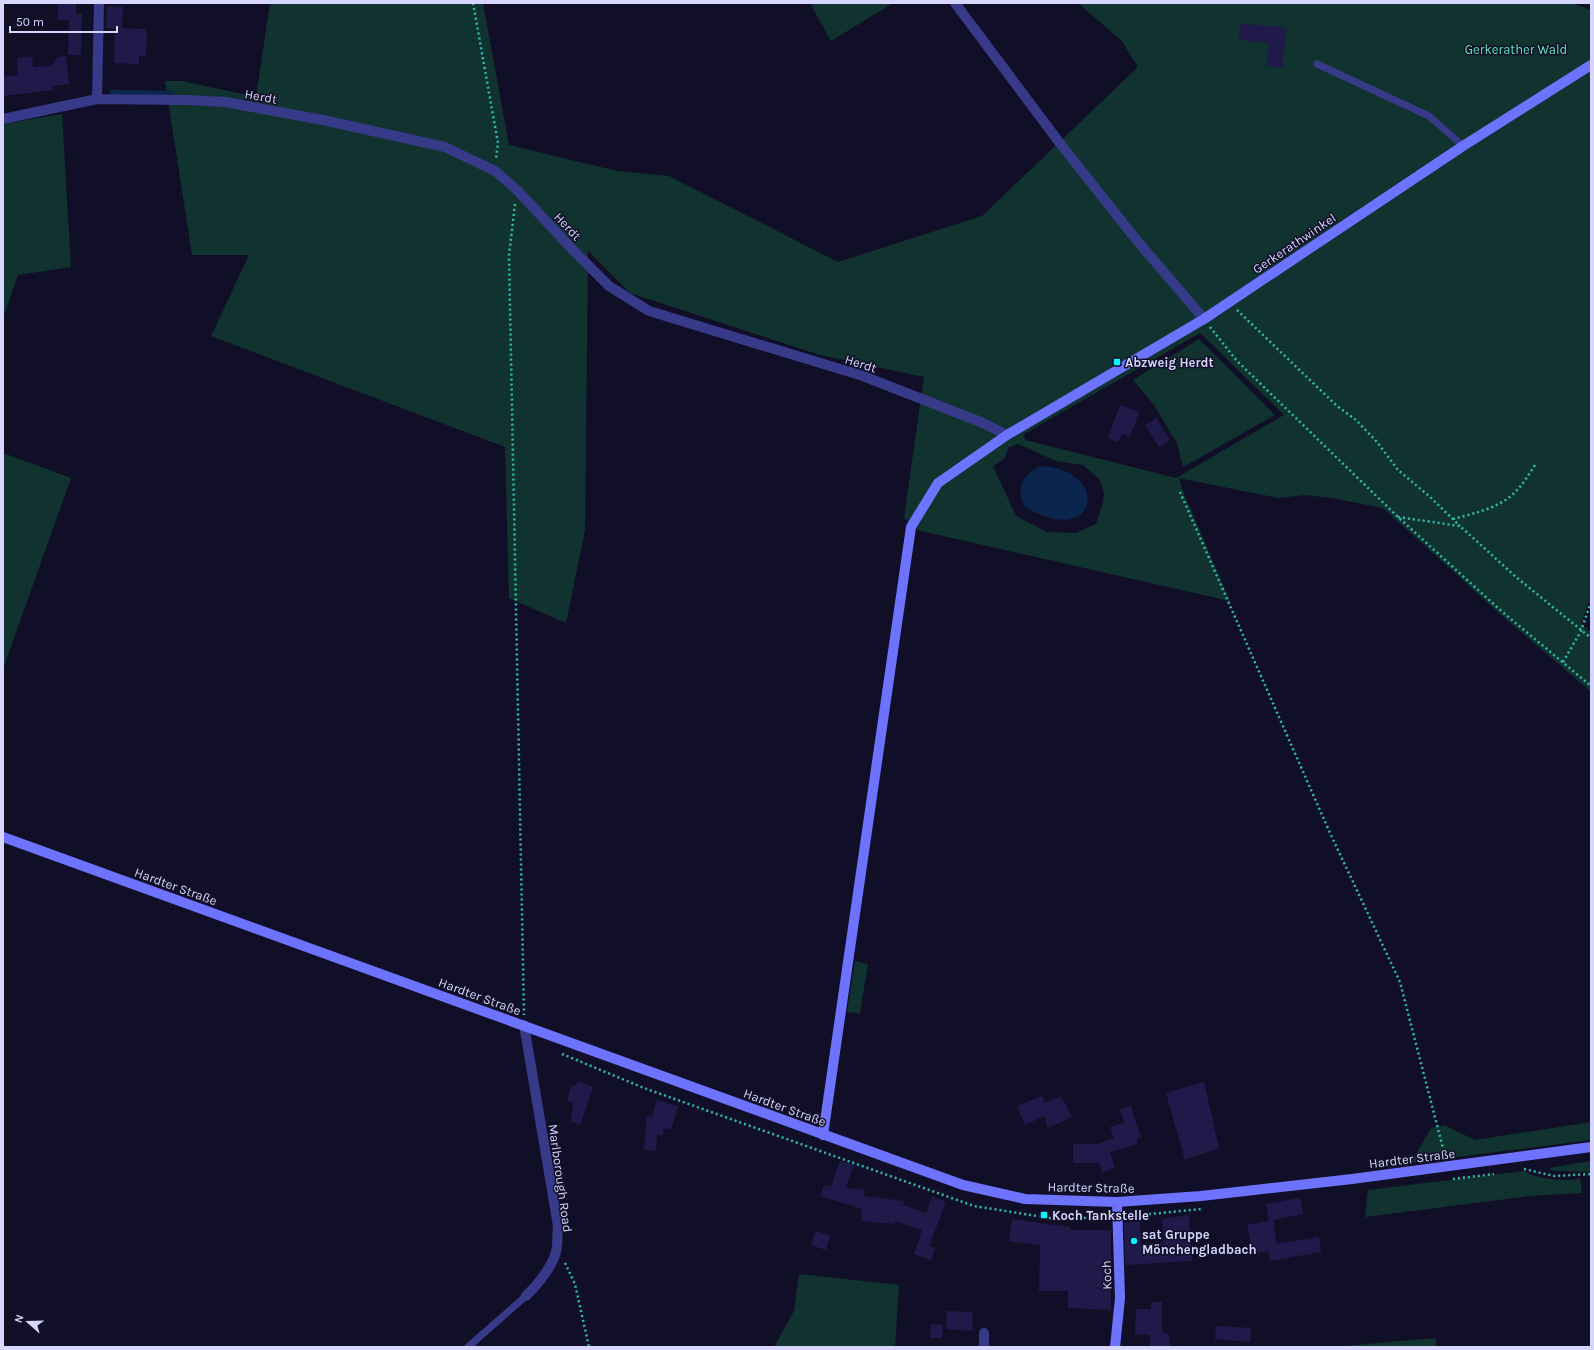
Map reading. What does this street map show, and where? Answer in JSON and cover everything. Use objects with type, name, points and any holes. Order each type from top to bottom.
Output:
[{"type":"main road","name":"Gerkerathwinkel","points":[[823,1135],[911,527],[938,483],[1007,435],[1204,319],[1463,146],[1591,64]]},
{"type":"main road","name":"Hardter Straße","points":[[3,837],[963,1185],[1025,1199],[1117,1202],[1201,1196],[1448,1167],[1591,1147]]},
{"type":"main road","name":"Koch","points":[[1115,1347],[1120,1298],[1117,1202]]},
{"type":"street","points":[[98,99],[99,3]]},
{"type":"street","points":[[955,3],[1058,142],[1134,237],[1204,319]]},
{"type":"street","name":"Herdt","points":[[3,119],[98,99],[186,100],[240,105],[323,120],[445,147],[495,171],[517,190],[609,286],[649,311],[863,376],[983,423],[1007,435]]},
{"type":"street","name":"Marlborough Road","points":[[524,1025],[558,1226],[556,1251],[544,1275],[526,1296]]},
{"type":"street","points":[[984,1333],[984,1347]]},
{"type":"lane","points":[[1317,64],[1429,116],[1463,146]]},
{"type":"lane","name":"Marlborough Road","points":[[468,1347],[526,1296]]},
{"type":"path","points":[[472,3],[498,142],[495,171]]},
{"type":"path","points":[[517,190],[509,255],[524,1025]]},
{"type":"path","points":[[1228,302],[1337,406],[1356,420],[1377,442],[1398,470],[1429,496],[1460,526],[1591,638]]},
{"type":"path","points":[[1204,319],[1237,361],[1398,517],[1499,609],[1591,686]]},
{"type":"path","points":[[1453,519],[1490,509],[1509,497],[1517,491],[1535,466]]},
{"type":"path","points":[[1180,492],[1330,833],[1400,982],[1448,1167],[1449,1180],[1501,1172]]},
{"type":"path","points":[[1398,517],[1460,526]]},
{"type":"path","points":[[1562,662],[1581,631],[1591,602]]},
{"type":"path","points":[[561,1054],[644,1088],[974,1206],[1056,1219],[1118,1217],[1206,1209]]},
{"type":"path","points":[[1516,1170],[1532,1168]]},
{"type":"path","points":[[1524,1169],[1554,1176],[1591,1174]]},
{"type":"path","points":[[556,1251],[567,1266],[575,1284],[589,1347]]},
{"type":"green space","name":"Gerkerather Wald","points":[[270,3],[483,3],[509,145],[617,171],[669,176],[838,262],[982,216],[1138,67],[1121,40],[1078,3],[1572,3],[1591,10],[1591,595],[1581,624],[1591,632],[1591,692],[1500,614],[1383,508],[1332,498],[1305,495],[1278,498],[1179,478],[1183,491],[1230,601],[917,530],[904,518],[924,377],[820,355],[630,293],[588,251],[585,530],[566,623],[509,598],[505,447],[211,336],[249,255],[192,255],[165,81],[182,81],[256,97]],"holes":[[[1200,333],[1284,415],[1176,478],[1025,440],[1024,434]],[[1018,444],[1056,461],[1083,465],[1100,480],[1104,494],[1103,503],[1096,524],[1076,533],[1047,532],[1016,516],[993,466],[1004,459],[1009,447]]]},
{"type":"green space","points":[[810,3],[893,3],[831,41]]},
{"type":"green space","points":[[62,114],[71,267],[18,275],[3,318],[3,124]]},
{"type":"green space","points":[[1199,339],[1275,415],[1183,467],[1177,443],[1154,405],[1133,380]]},
{"type":"green space","points":[[3,453],[71,478],[3,669]]},
{"type":"green space","points":[[855,961],[868,964],[860,1013],[847,1012]]},
{"type":"green space","points":[[1591,1122],[1591,1140],[1408,1163],[1415,1156],[1431,1128],[1444,1125],[1475,1140]]},
{"type":"green space","points":[[1591,1161],[1591,1172],[1553,1171],[1549,1168]]},
{"type":"green space","points":[[1524,1171],[1551,1179],[1580,1179],[1582,1193],[1529,1196],[1365,1217],[1368,1190]]},
{"type":"green space","points":[[799,1274],[899,1285],[895,1347],[774,1347],[794,1311]]},
{"type":"green space","points":[[1436,1338],[1436,1347],[1331,1347]]},
{"type":"water","points":[[1041,466],[1064,471],[1079,480],[1086,492],[1087,504],[1081,514],[1068,519],[1050,518],[1025,507],[1021,494],[1022,483],[1029,473]]},
{"type":"building","points":[[58,3],[76,3],[76,14],[82,14],[81,55],[68,55],[69,20],[58,20]]},
{"type":"building","points":[[107,6],[123,7],[122,29],[106,28]]},
{"type":"building","points":[[1240,23],[1287,28],[1282,68],[1266,66],[1269,43],[1239,40]]},
{"type":"building","points":[[115,28],[147,29],[146,56],[139,56],[139,64],[114,63]]},
{"type":"building","points":[[32,56],[33,67],[51,66],[58,57],[66,56],[69,84],[52,86],[53,90],[3,96],[3,77],[18,75],[17,58]]},
{"type":"building","points":[[1120,405],[1139,412],[1130,437],[1122,434],[1118,442],[1108,438]]},
{"type":"building","points":[[1156,418],[1170,440],[1159,447],[1145,425]]},
{"type":"building","points":[[578,1081],[593,1087],[580,1125],[571,1121],[573,1103],[567,1100],[572,1085],[576,1086]]},
{"type":"building","points":[[1204,1082],[1219,1148],[1185,1160],[1166,1093]]},
{"type":"building","points":[[1042,1096],[1045,1103],[1061,1096],[1072,1117],[1048,1128],[1044,1116],[1025,1125],[1017,1106]]},
{"type":"building","points":[[657,1100],[678,1106],[671,1130],[664,1128],[663,1135],[657,1135],[656,1151],[644,1149],[647,1116],[652,1117]]},
{"type":"building","points":[[1131,1106],[1141,1138],[1137,1138],[1137,1144],[1110,1152],[1115,1168],[1102,1172],[1099,1163],[1073,1163],[1073,1144],[1097,1144],[1114,1138],[1110,1127],[1124,1123],[1120,1109]]},
{"type":"building","points":[[840,1161],[854,1165],[846,1188],[865,1190],[864,1196],[904,1201],[903,1205],[926,1213],[932,1196],[946,1202],[929,1246],[935,1248],[931,1260],[914,1254],[922,1230],[895,1221],[895,1224],[861,1221],[862,1209],[820,1196],[824,1185],[831,1187]]},
{"type":"building","points":[[1300,1198],[1303,1214],[1269,1221],[1266,1204]]},
{"type":"building","points":[[1189,1215],[1192,1261],[1125,1265],[1124,1223],[1140,1221],[1141,1244],[1164,1242],[1162,1219]]},
{"type":"building","points":[[1012,1219],[1070,1227],[1070,1230],[1111,1230],[1111,1310],[1068,1308],[1068,1291],[1039,1291],[1040,1245],[1009,1241]]},
{"type":"building","points":[[1273,1220],[1277,1244],[1319,1237],[1321,1252],[1270,1261],[1268,1251],[1253,1254],[1247,1225]]},
{"type":"building","points":[[815,1231],[830,1235],[826,1250],[811,1245]]},
{"type":"building","points":[[1151,1302],[1162,1302],[1162,1333],[1169,1334],[1170,1347],[1150,1347],[1150,1335],[1135,1334],[1136,1309],[1151,1309]]},
{"type":"building","points":[[947,1311],[973,1312],[972,1331],[946,1329]]},
{"type":"building","points":[[931,1324],[943,1325],[942,1338],[930,1338]]},
{"type":"building","points":[[1216,1326],[1251,1328],[1250,1342],[1215,1339]]},
{"type":"waterway","points":[[112,92],[172,93]]},
{"type":"place","name":"Abzweig Herdt","points":[[1117,362]]},
{"type":"place","name":"Koch Tankstelle","points":[[1044,1215]]},
{"type":"place","name":"sat Gruppe Mönchengladbach","points":[[1134,1241]]}]
